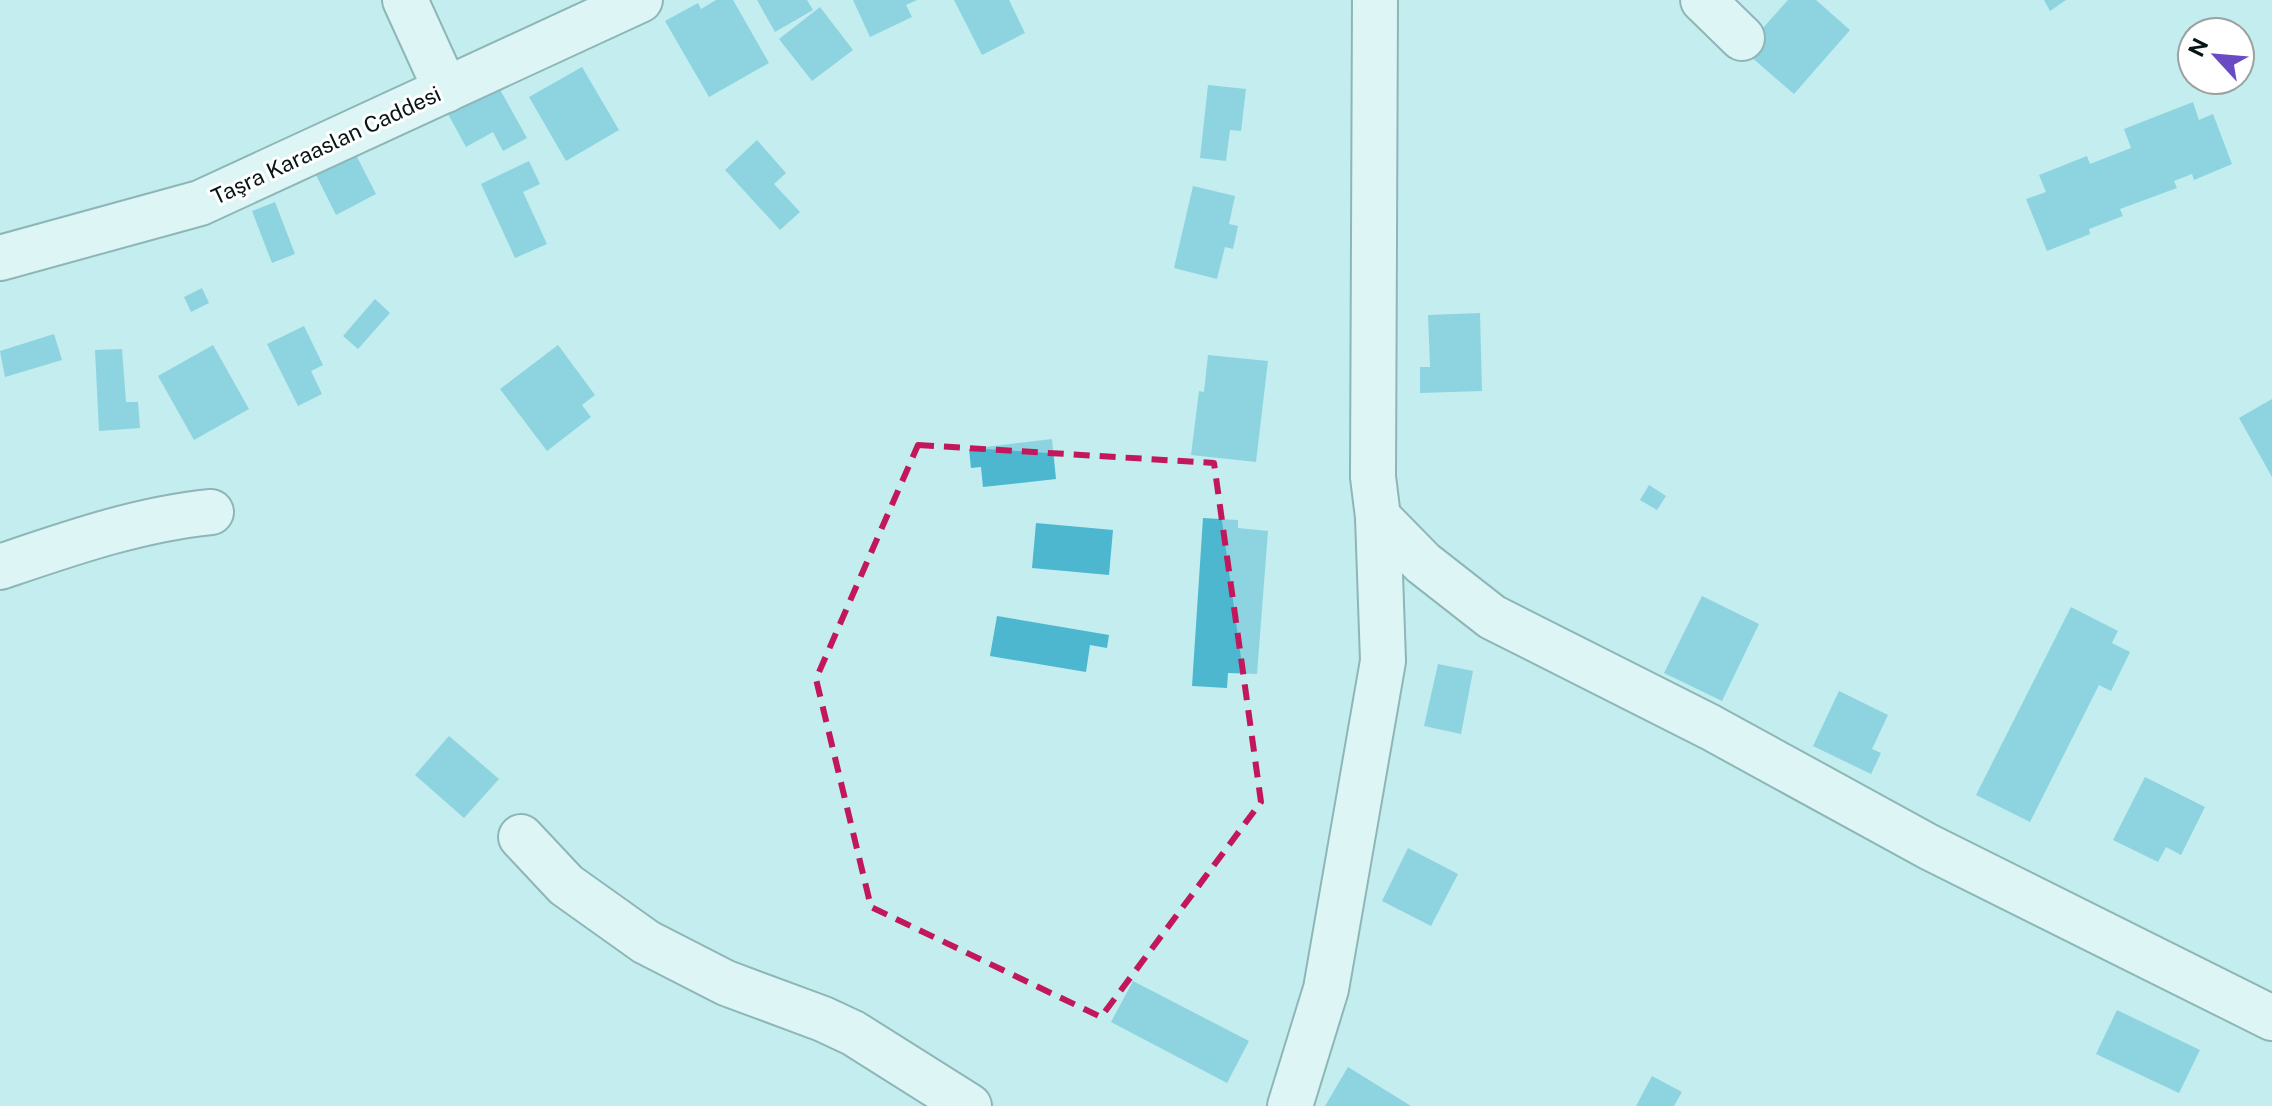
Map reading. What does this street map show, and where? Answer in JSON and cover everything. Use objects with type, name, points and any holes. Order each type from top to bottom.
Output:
[{"type":"street","points":[[405,0],[446,90]]},
{"type":"street","name":"Taşra Karaaslan Caddesi","points":[[0,258],[200,203],[640,0]]},
{"type":"street","points":[[1290,1106],[1326,989],[1383,661],[1378,517],[1373,477],[1375,0]]},
{"type":"street","points":[[1703,0],[1742,38]]},
{"type":"street","points":[[0,567],[173,515],[211,512]]},
{"type":"street","points":[[1378,517],[1423,563],[1492,617],[1710,727],[1929,847],[2272,1018]]},
{"type":"street","points":[[521,837],[566,885],[646,942],[726,983],[853,1033],[969,1106]]},
{"type":"highlighted area","points":[[918,445],[1214,463],[1261,802],[1101,1017],[871,907],[816,679]]},
{"type":"building","points":[[716,0],[733,0],[769,63],[709,97],[665,21],[698,3],[701,9]]},
{"type":"building","points":[[757,0],[807,0],[813,10],[775,32]]},
{"type":"building","points":[[853,0],[917,0],[906,5],[912,17],[870,37]]},
{"type":"building","points":[[954,0],[1009,0],[1025,33],[982,55]]},
{"type":"building","points":[[1788,0],[1816,0],[1850,30],[1794,94],[1743,50]]},
{"type":"building","points":[[2044,0],[2066,0],[2050,11]]},
{"type":"building","points":[[820,7],[853,50],[812,81],[779,39]]},
{"type":"building","points":[[582,67],[619,130],[566,161],[529,97]]},
{"type":"building","points":[[1208,85],[1246,89],[1241,131],[1230,130],[1226,161],[1200,158]]},
{"type":"building","points":[[498,86],[527,138],[503,151],[493,132],[466,147],[448,114]]},
{"type":"building","points":[[2193,102],[2199,120],[2213,114],[2232,164],[2194,180],[2192,174],[2174,181],[2177,188],[2120,209],[2123,216],[2089,229],[2090,234],[2047,251],[2026,199],[2046,192],[2039,175],[2087,156],[2090,164],[2131,148],[2124,129]]},
{"type":"building","points":[[757,140],[786,173],[774,184],[800,212],[780,230],[725,170]]},
{"type":"building","points":[[356,155],[376,194],[336,215],[316,175]]},
{"type":"building","points":[[529,161],[540,184],[523,192],[547,244],[515,258],[481,184]]},
{"type":"building","points":[[1193,186],[1235,196],[1229,224],[1238,226],[1233,249],[1225,247],[1217,279],[1174,268]]},
{"type":"building","points":[[275,202],[295,254],[272,263],[252,211]]},
{"type":"building","points":[[202,288],[209,303],[191,312],[184,297]]},
{"type":"building","points":[[375,299],[390,313],[358,349],[343,336]]},
{"type":"building","points":[[1480,313],[1482,391],[1420,393],[1420,367],[1430,367],[1428,315]]},
{"type":"building","points":[[304,326],[323,365],[311,371],[322,394],[298,406],[267,344]]},
{"type":"building","points":[[54,334],[62,360],[5,377],[0,351]]},
{"type":"building","points":[[213,345],[249,409],[194,440],[158,376]]},
{"type":"building","points":[[558,345],[595,395],[582,405],[591,417],[547,451],[500,389]]},
{"type":"building","points":[[122,349],[126,402],[138,402],[140,428],[99,431],[95,350]]},
{"type":"building","points":[[1208,355],[1268,361],[1256,462],[1191,455],[1199,391],[1204,392]]},
{"type":"building","points":[[2272,399],[2272,477],[2239,418]]},
{"type":"building","points":[[1052,439],[1056,479],[983,487],[981,467],[971,468],[969,449]]},
{"type":"building","points":[[1649,485],[1666,496],[1657,510],[1640,500]]},
{"type":"building","points":[[1203,518],[1238,520],[1238,528],[1268,531],[1257,674],[1228,673],[1227,688],[1192,686]]},
{"type":"building","points":[[1036,523],[1113,530],[1109,575],[1032,568]]},
{"type":"building","points":[[1702,596],[1759,624],[1722,701],[1664,673]]},
{"type":"building","points":[[2071,607],[2118,631],[2112,643],[2130,652],[2111,691],[2099,685],[2030,822],[1976,795]]},
{"type":"building","points":[[997,616],[1109,635],[1107,648],[1090,645],[1086,672],[990,656]]},
{"type":"building","points":[[1438,664],[1473,671],[1461,734],[1424,726]]},
{"type":"building","points":[[1839,691],[1888,715],[1872,749],[1881,753],[1871,774],[1813,746]]},
{"type":"building","points":[[449,736],[499,779],[464,818],[415,775]]},
{"type":"building","points":[[2145,777],[2205,807],[2181,855],[2166,847],[2158,862],[2113,840]]},
{"type":"building","points":[[1408,848],[1458,874],[1431,926],[1382,901]]},
{"type":"building","points":[[1133,981],[1249,1041],[1227,1083],[1111,1022]]},
{"type":"building","points":[[2117,1010],[2200,1050],[2179,1093],[2096,1054]]},
{"type":"building","points":[[1348,1067],[1411,1106],[1325,1106]]},
{"type":"building","points":[[1652,1076],[1682,1092],[1674,1106],[1636,1106]]}]
